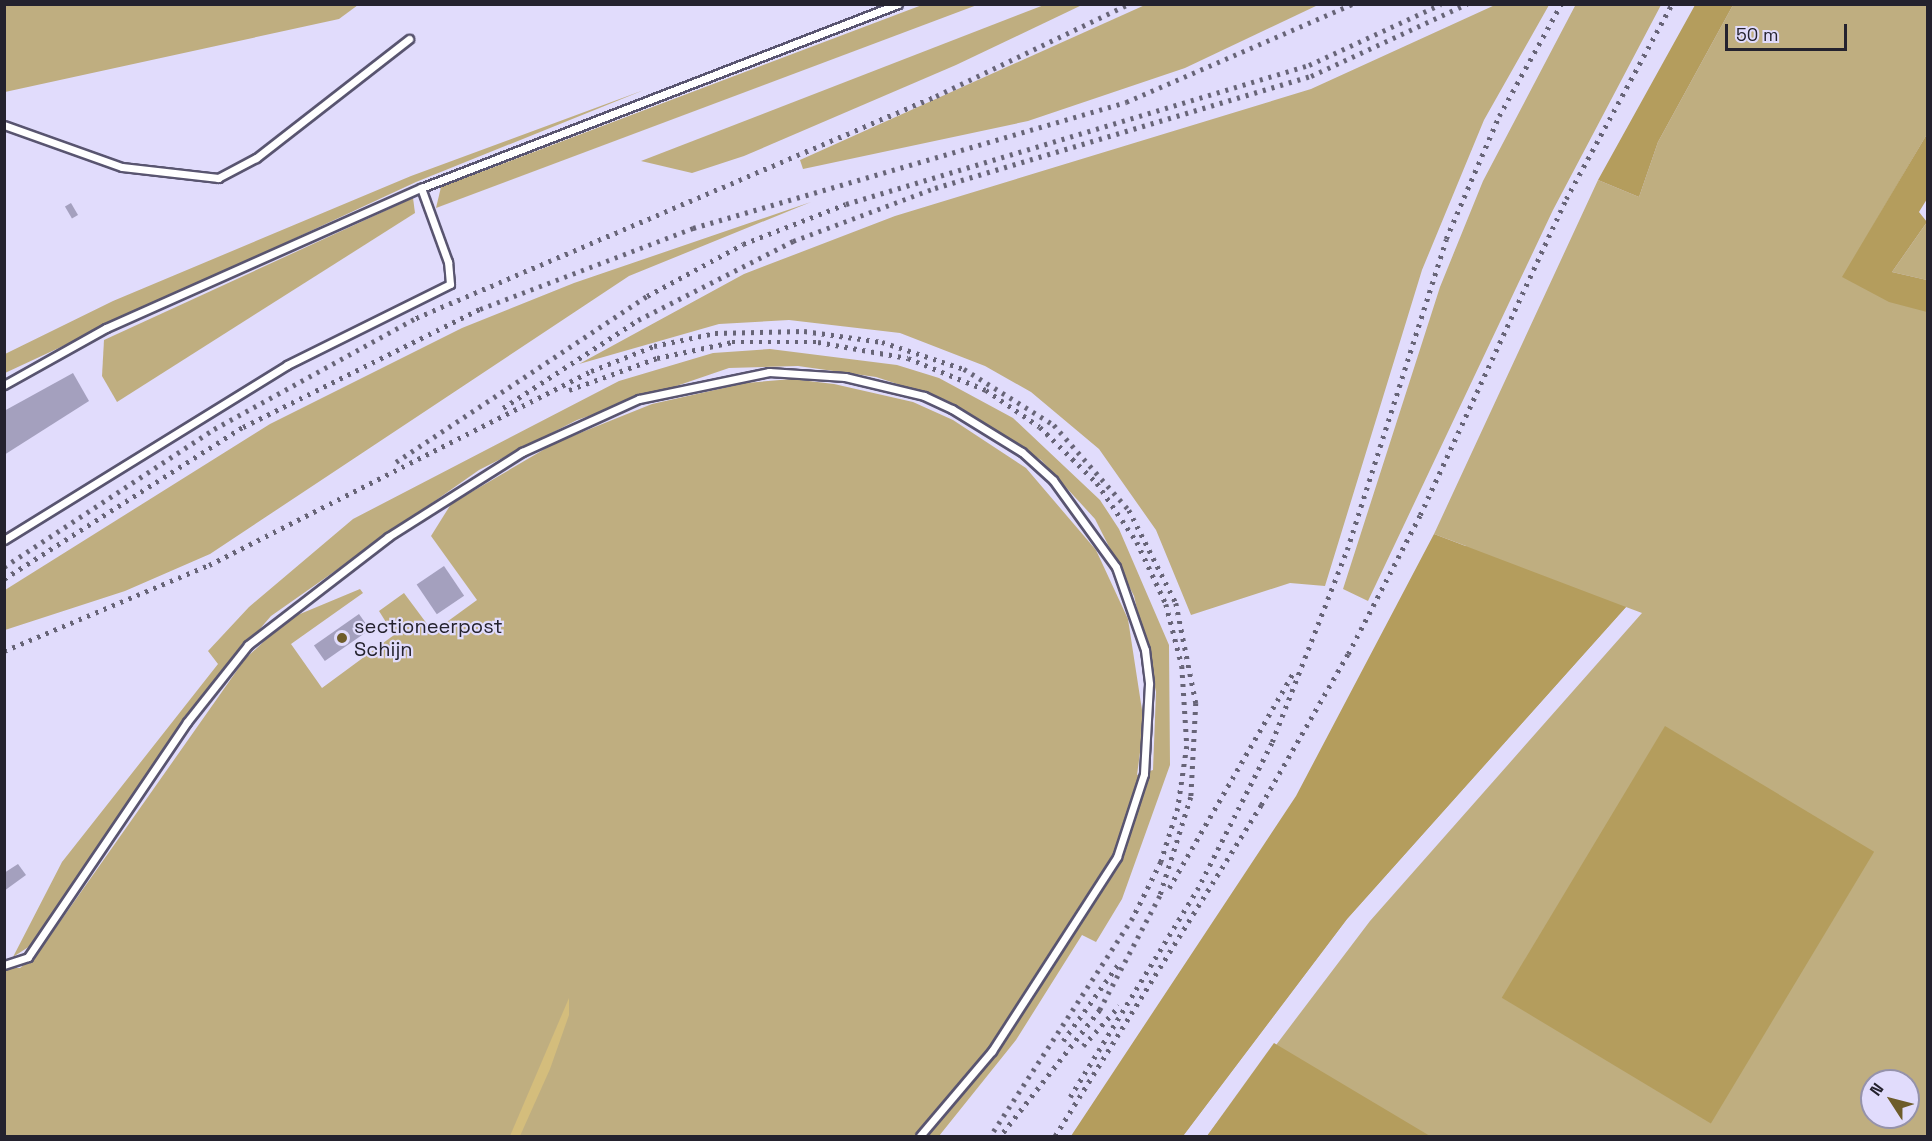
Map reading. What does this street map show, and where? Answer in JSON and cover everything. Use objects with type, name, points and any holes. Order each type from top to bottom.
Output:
[{"type":"lane","points":[[4,385],[106,328],[421,188],[898,4]]},
{"type":"lane","points":[[4,125],[122,166],[218,178],[256,158],[409,39]]},
{"type":"lane","points":[[4,540],[287,365],[450,284],[448,262],[421,188]]},
{"type":"lane","points":[[4,965],[28,957],[187,722],[248,645],[388,537],[522,452],[639,399],[769,372],[845,377],[924,396],[952,409],[1022,452],[1053,480],[1116,567],[1145,650],[1149,684],[1144,774],[1117,857],[992,1051],[920,1137]]},
{"type":"shaded area","points":[[1576,4],[1661,5],[1553,210],[1368,601],[1343,589],[1440,287],[1483,181]]},
{"type":"shaded area","points":[[4,5],[358,5],[339,19],[5,92]]},
{"type":"shaded area","points":[[922,5],[977,5],[436,208],[441,187]]},
{"type":"shaded area","points":[[1044,5],[1082,5],[956,65],[744,156],[692,173],[641,161]]},
{"type":"shaded area","points":[[1145,5],[1318,5],[1185,68],[1028,121],[803,169],[800,160]]},
{"type":"shaded area","points":[[1495,5],[1549,5],[1484,120],[1422,270],[1325,586],[1290,583],[1191,615],[1156,530],[1099,449],[1031,392],[985,366],[900,333],[789,320],[719,324],[579,364],[744,274],[895,216],[1311,89]]},
{"type":"shaded area","points":[[1695,5],[1733,5],[1658,142],[1639,197],[1598,180]]},
{"type":"shaded area","points":[[1733,5],[1927,5],[1927,134],[1843,277],[1927,291],[1927,1136],[1207,1136],[1370,921],[1642,613],[1626,607],[1347,919],[1183,1136],[1124,1136],[1466,546],[1434,534],[1598,180],[1639,197],[1658,142]]},
{"type":"shaded area","points":[[644,90],[416,182],[5,373],[5,354],[113,301],[411,176]]},
{"type":"shaded area","points":[[1927,134],[1927,199],[1919,212],[1927,222],[1892,272],[1927,280],[1927,312],[1889,302],[1842,277]]},
{"type":"shaded area","points":[[413,198],[415,213],[117,402],[102,376],[104,340]]},
{"type":"shaded area","points":[[811,202],[629,276],[210,554],[125,591],[5,630],[5,590],[270,424],[462,328],[574,283]]},
{"type":"shaded area","points":[[1927,222],[1927,280],[1892,272]]},
{"type":"shaded area","points":[[770,349],[897,365],[939,378],[1013,418],[1100,500],[1119,529],[1169,645],[1170,765],[1122,899],[1096,942],[1082,935],[1016,1040],[939,1136],[5,1136],[5,968],[20,968],[38,953],[245,659],[288,619],[360,589],[363,593],[291,644],[322,688],[394,635],[379,611],[404,593],[433,632],[477,600],[431,536],[451,504],[555,443],[652,404],[746,383],[792,379],[834,384],[913,402],[953,420],[1026,468],[1096,550],[1128,619],[1144,723],[1137,775],[1153,770],[1156,692],[1134,596],[1095,519],[1041,460],[946,400],[876,377],[798,366],[729,368],[577,420],[479,470],[271,616],[185,716],[30,946],[13,957],[62,862],[218,664],[208,651],[249,607],[353,519],[619,381],[713,353]]},
{"type":"shaded area","points":[[1434,534],[1626,607],[1347,919],[1183,1136],[1071,1136],[1296,796]]},
{"type":"shaded area","points":[[1665,726],[1874,852],[1711,1123],[1502,998]]},
{"type":"shaded area","points":[[569,998],[569,1015],[550,1069],[520,1136],[510,1136]]},
{"type":"shaded area","points":[[1274,1043],[1430,1136],[1207,1136]]},
{"type":"building","points":[[71,203],[78,215],[72,219],[65,206]]},
{"type":"building","points":[[73,373],[89,401],[4,455],[4,411]]},
{"type":"building","points":[[444,566],[464,596],[437,614],[417,584]]},
{"type":"building","name":"sectioneerpost Schijn","points":[[359,614],[370,630],[325,661],[314,646]]},
{"type":"building","points":[[18,864],[26,875],[4,891],[4,873]]},
{"type":"railway","points":[[4,567],[214,429],[416,318],[936,96],[1129,4]]},
{"type":"railway","points":[[4,579],[243,427],[480,309],[693,228],[1126,102],[1352,4]]},
{"type":"railway","points":[[396,462],[647,296],[743,244],[846,204],[1309,65],[1441,4]]},
{"type":"railway","points":[[503,408],[638,320],[793,241],[935,188],[1311,76],[1467,4]]},
{"type":"railway","points":[[1070,1097],[1197,890],[1272,742],[1347,550],[1446,239],[1499,116],[1561,4]]},
{"type":"railway","points":[[1055,1136],[1261,805],[1348,654],[1420,515],[1566,199],[1672,4]]},
{"type":"railway","points":[[4,651],[209,565],[591,371],[654,346],[715,333],[804,331],[882,342],[964,369],[1054,425],[1129,510],[1176,603],[1196,703],[1191,797],[1160,896],[1100,1010],[1001,1136]]},
{"type":"railway","points":[[569,390],[657,358],[732,342],[818,342],[908,358],[986,390],[1040,427],[1097,483],[1137,542],[1166,604],[1182,666],[1187,746],[1178,808],[1161,862],[1133,918],[991,1136]]},
{"type":"railway","points":[[1169,888],[1293,673]]},
{"type":"railway","points":[[1063,1041],[1119,963]]},
{"type":"railway","points":[[1083,1046],[1119,1006]]},
{"type":"place","name":"sectioneerpost Schijn","points":[[342,638]]}]
